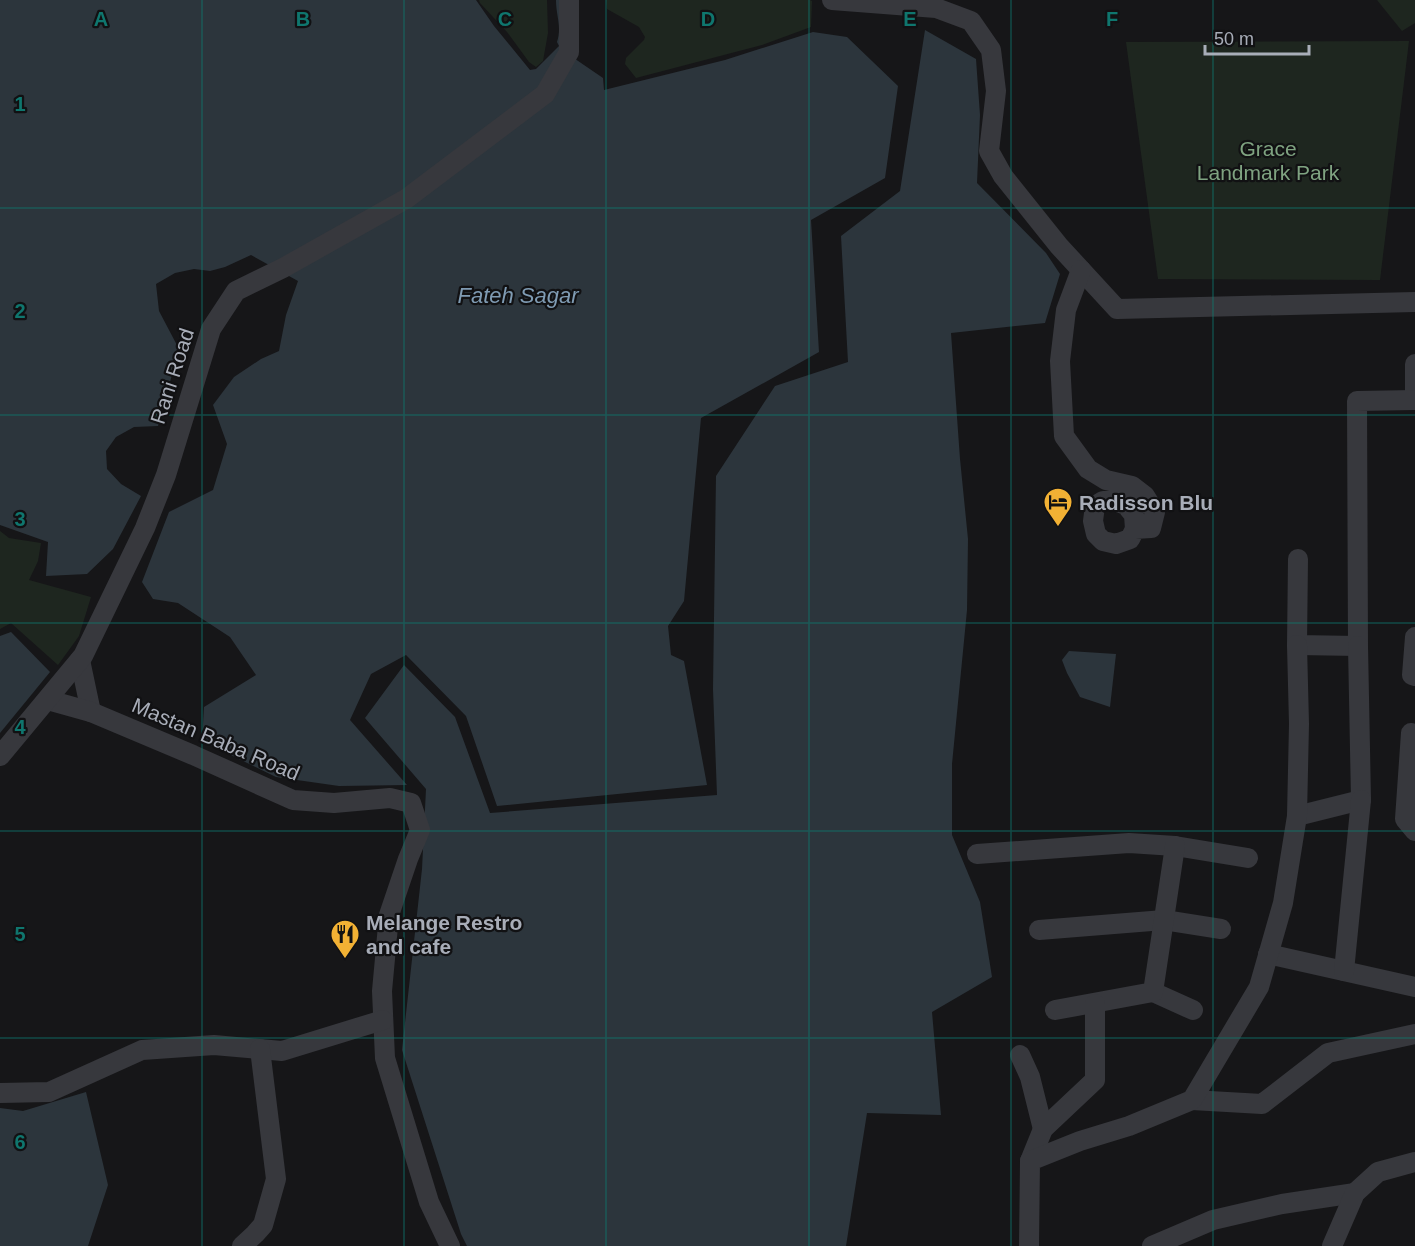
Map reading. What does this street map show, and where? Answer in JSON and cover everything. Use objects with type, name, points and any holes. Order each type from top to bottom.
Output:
[{"type":"street","name":"Rani Road","points":[[0,756],[80,660],[145,528],[162,486],[211,329],[236,291],[283,268],[406,199],[545,94],[569,52],[569,0]]},
{"type":"street","points":[[832,0],[936,9],[971,21],[991,50],[996,91],[989,151],[1003,176],[1059,246],[1117,309],[1415,302]]},
{"type":"street","points":[[1081,270],[1066,310],[1060,361],[1064,436],[1088,469],[1106,480],[1132,486],[1145,496],[1155,512],[1151,528],[1135,529]]},
{"type":"street","points":[[1415,364],[1415,393]]},
{"type":"street","points":[[1344,971],[1361,800],[1357,401],[1415,400]]},
{"type":"street","points":[[1192,1100],[1259,987],[1283,903],[1297,816],[1298,559]]},
{"type":"street","points":[[1415,637],[1412,675],[1415,676]]},
{"type":"street","points":[[1297,645],[1358,646]]},
{"type":"street","points":[[80,660],[91,712]]},
{"type":"street","name":"Mastan Baba Road","points":[[48,700],[91,712],[292,800],[334,803],[390,798],[411,804],[420,830],[389,915],[382,991],[386,1058],[429,1202],[450,1246]]},
{"type":"street","points":[[1411,733],[1405,819],[1415,831]]},
{"type":"street","points":[[1297,816],[1361,800]]},
{"type":"street","points":[[977,854],[1129,843],[1175,846],[1248,858]]},
{"type":"street","points":[[1153,992],[1175,846]]},
{"type":"street","points":[[1039,930],[1164,920],[1221,929]]},
{"type":"street","points":[[1268,954],[1415,987]]},
{"type":"street","points":[[1056,1010],[1153,992],[1193,1010]]},
{"type":"street","points":[[1029,1246],[1030,1161],[1043,1129],[1095,1080],[1095,1004]]},
{"type":"street","points":[[0,1094],[49,1092],[142,1050],[214,1046],[282,1051],[383,1020]]},
{"type":"street","points":[[1030,1161],[1080,1141],[1129,1126],[1192,1100],[1262,1104],[1329,1053],[1415,1034]]},
{"type":"street","points":[[242,1246],[263,1225],[276,1179],[260,1049]]},
{"type":"street","points":[[1020,1055],[1030,1077],[1043,1129]]},
{"type":"street","points":[[1332,1246],[1355,1192],[1378,1172],[1415,1162]]},
{"type":"street","points":[[1152,1246],[1213,1220],[1282,1204],[1355,1192]]},
{"type":"green space","points":[[479,0],[547,0],[548,33],[543,61],[536,67],[529,62]]},
{"type":"green space","points":[[606,0],[810,0],[812,1],[811,27],[762,45],[636,78],[625,64],[626,58],[645,37],[639,27],[607,9]]},
{"type":"green space","points":[[1377,0],[1415,0],[1415,23],[1402,31]]},
{"type":"green space","name":"Grace Landmark Park","points":[[1409,41],[1380,280],[1158,279],[1126,42]]},
{"type":"green space","points":[[0,531],[9,538],[41,543],[38,561],[29,580],[91,597],[79,636],[58,665],[11,623],[0,629]]},
{"type":"water","name":"Fateh Sagar","points":[[0,0],[476,0],[530,70],[536,69],[559,46],[556,0],[561,0],[562,50],[603,78],[604,90],[725,60],[813,32],[847,37],[898,86],[885,178],[811,220],[819,352],[701,418],[684,601],[668,626],[671,655],[684,661],[707,785],[497,806],[466,716],[406,655],[371,674],[350,720],[407,785],[339,786],[276,777],[202,741],[204,707],[256,675],[230,637],[178,603],[153,599],[142,582],[169,512],[213,490],[227,444],[213,405],[234,377],[261,359],[279,351],[286,315],[298,281],[251,255],[210,271],[194,269],[175,273],[156,284],[159,311],[179,349],[158,426],[134,427],[116,437],[106,451],[107,469],[121,484],[141,496],[113,549],[87,574],[46,576],[48,542],[0,525]]},
{"type":"water","points":[[925,30],[976,59],[980,115],[977,183],[1046,253],[1060,274],[1045,323],[951,333],[968,539],[967,610],[952,764],[952,835],[980,902],[992,977],[932,1012],[941,1115],[867,1113],[846,1246],[467,1246],[461,1234],[402,1050],[422,869],[426,789],[365,718],[404,665],[455,717],[490,813],[717,795],[713,689],[716,476],[775,386],[848,362],[841,236],[900,191]]},
{"type":"water","points":[[11,632],[50,672],[0,733],[0,636]]},
{"type":"water","points":[[1069,651],[1116,654],[1110,707],[1080,697],[1062,660]]},
{"type":"water","points":[[86,1092],[108,1185],[88,1246],[0,1246],[0,1108],[23,1111]]},
{"type":"place","name":"Radisson Blu","points":[[1058,528]]},
{"type":"place","name":"Melange Restro and cafe","points":[[345,960]]}]
